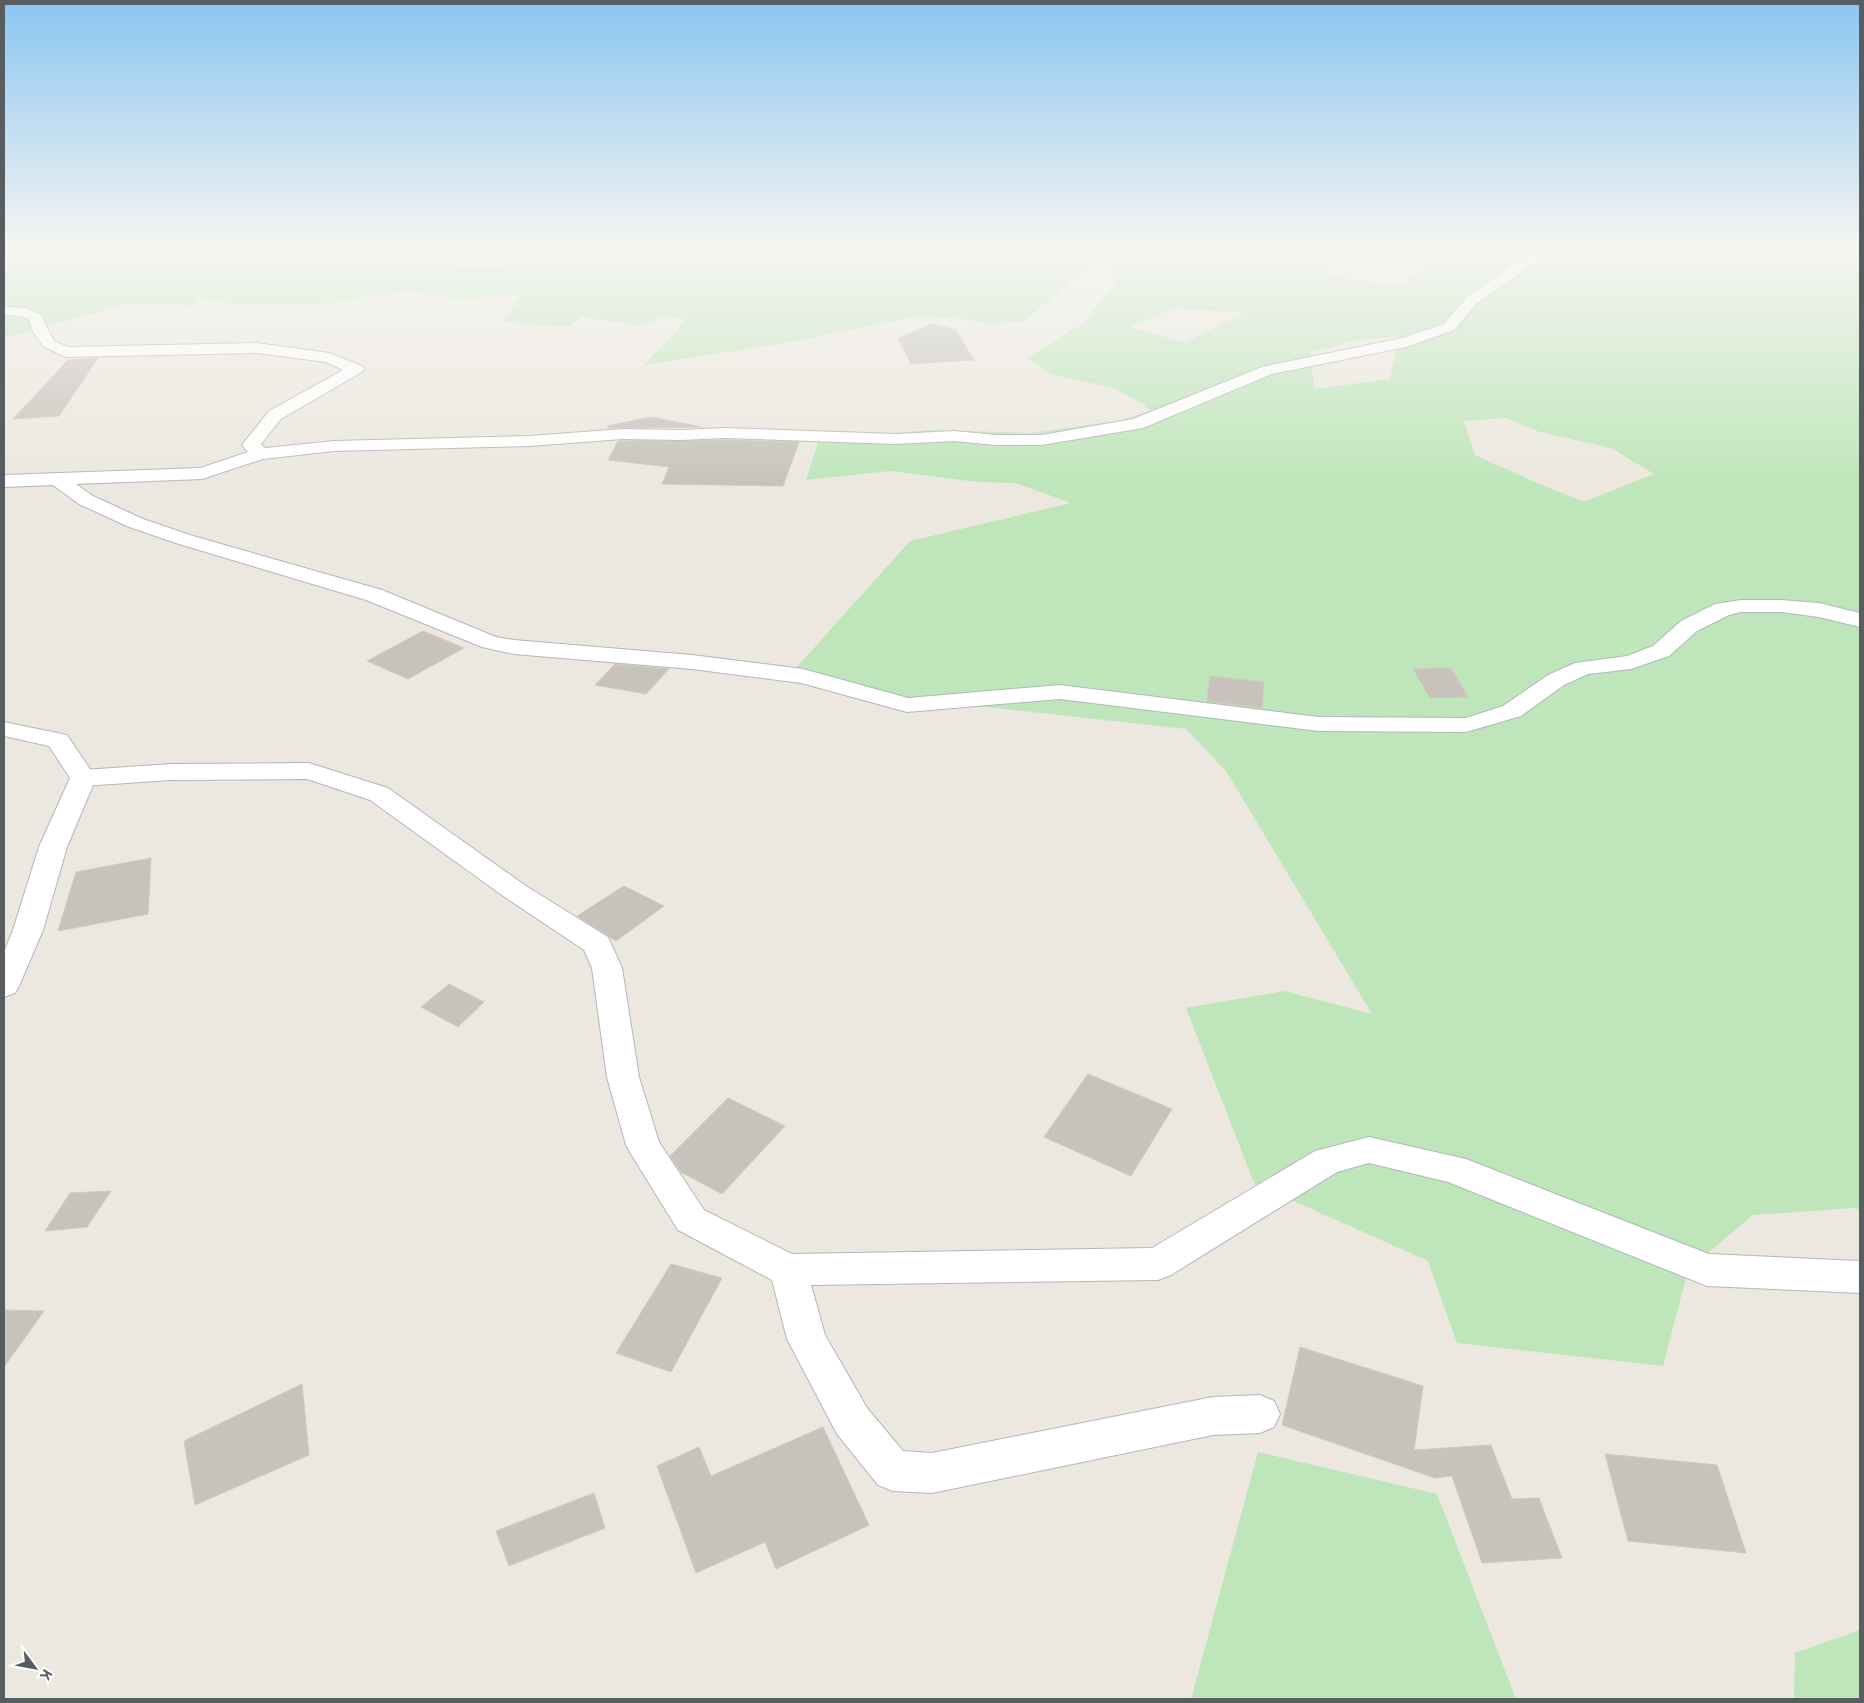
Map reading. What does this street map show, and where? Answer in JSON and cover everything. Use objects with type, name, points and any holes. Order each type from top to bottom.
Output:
[{"type":"street","points":[[38,324],[48,344],[66,352],[257,348],[329,358],[356,369],[275,415],[251,445],[261,454]]},
{"type":"street","points":[[4,482],[202,473],[261,454],[353,445],[529,441],[623,434],[681,435],[725,433],[801,437],[819,434],[896,439],[954,436],[996,440],[1042,440],[1137,424],[1268,370],[1406,342],[1449,327],[1451,324]]},
{"type":"street","points":[[59,480],[86,500],[136,523],[186,540],[374,595],[490,642],[514,647],[692,662],[803,676],[907,706],[1060,692],[1319,724],[1466,725],[1512,711],[1556,680],[1584,668],[1631,662],[1661,652],[1689,626],[1723,609],[1741,606],[1781,606],[1819,610],[1860,620]]},
{"type":"street","points":[[4,728],[58,740],[83,778]]},
{"type":"street","points":[[83,778],[171,772],[309,771],[380,794],[516,892],[597,944],[607,968],[623,1077],[643,1145],[691,1220],[788,1270],[1158,1264],[1327,1161],[1369,1150],[1454,1169],[1707,1270],[1860,1277]]},
{"type":"street","points":[[4,986],[28,930],[53,847],[83,778]]},
{"type":"street","points":[[788,1270],[807,1338],[852,1421],[893,1471],[932,1473],[1213,1416],[1260,1414]]},
{"type":"green space","points":[[4,324],[53,324],[4,338]]},
{"type":"green space","points":[[534,324],[570,324],[566,327]]},
{"type":"green space","points":[[681,324],[878,324],[797,341],[644,365]]},
{"type":"green space","points":[[1081,324],[1136,324],[1130,327],[1185,343],[1221,324],[1860,324],[1860,1211],[1856,1208],[1753,1215],[1688,1270],[1663,1366],[1457,1343],[1428,1261],[1254,1183],[1186,1008],[1284,991],[1372,1014],[1226,771],[1186,729],[877,695],[796,668],[910,541],[1071,503],[1015,483],[977,482],[890,471],[806,480],[819,440],[929,430],[1031,433],[1122,420],[1150,411],[1142,403],[1112,388],[1050,374],[1027,358]],"holes":[[[1400,336],[1390,379],[1315,389],[1310,358],[1311,351],[1338,346],[1352,341]],[[1506,418],[1540,432],[1611,448],[1654,474],[1584,502],[1475,455],[1464,421]]]},
{"type":"green space","points":[[1258,1452],[1437,1494],[1516,1699],[1191,1699]]},
{"type":"green space","points":[[1860,1630],[1860,1699],[1794,1699],[1795,1653]]},
{"type":"building","points":[[932,324],[956,330],[974,360],[911,364],[898,338]]},
{"type":"building","points":[[98,358],[59,416],[13,419],[68,360]]},
{"type":"building","points":[[651,417],[702,427],[609,428],[607,426]]},
{"type":"building","points":[[725,440],[799,442],[783,486],[662,484],[669,467],[608,460],[618,441]]},
{"type":"building","points":[[423,631],[464,648],[408,679],[367,661]]},
{"type":"building","points":[[615,664],[669,669],[646,694],[595,685]]},
{"type":"building","points":[[1451,668],[1468,697],[1430,698],[1413,669]]},
{"type":"building","points":[[1210,676],[1264,682],[1262,708],[1207,701]]},
{"type":"building","points":[[151,858],[148,914],[58,931],[76,872]]},
{"type":"building","points":[[624,886],[664,906],[616,941],[577,916]]},
{"type":"building","points":[[449,984],[484,1002],[458,1027],[421,1007]]},
{"type":"building","points":[[1088,1074],[1172,1109],[1131,1176],[1044,1137]]},
{"type":"building","points":[[728,1098],[785,1126],[722,1194],[681,1172],[670,1156]]},
{"type":"building","points":[[111,1191],[87,1227],[45,1231],[70,1193]]},
{"type":"building","points":[[671,1264],[722,1278],[671,1372],[616,1353]]},
{"type":"building","points":[[4,1310],[44,1311],[4,1367]]},
{"type":"building","points":[[1300,1347],[1423,1386],[1414,1450],[1491,1445],[1512,1499],[1539,1498],[1562,1558],[1482,1563],[1452,1476],[1435,1478],[1282,1425]]},
{"type":"building","points":[[302,1384],[309,1455],[195,1505],[184,1441]]},
{"type":"building","points":[[823,1427],[869,1525],[776,1569],[765,1542],[696,1573],[657,1466],[699,1447],[711,1476]]},
{"type":"building","points":[[1605,1454],[1717,1465],[1746,1553],[1628,1541]]},
{"type":"building","points":[[594,1493],[605,1528],[509,1566],[496,1531]]}]
